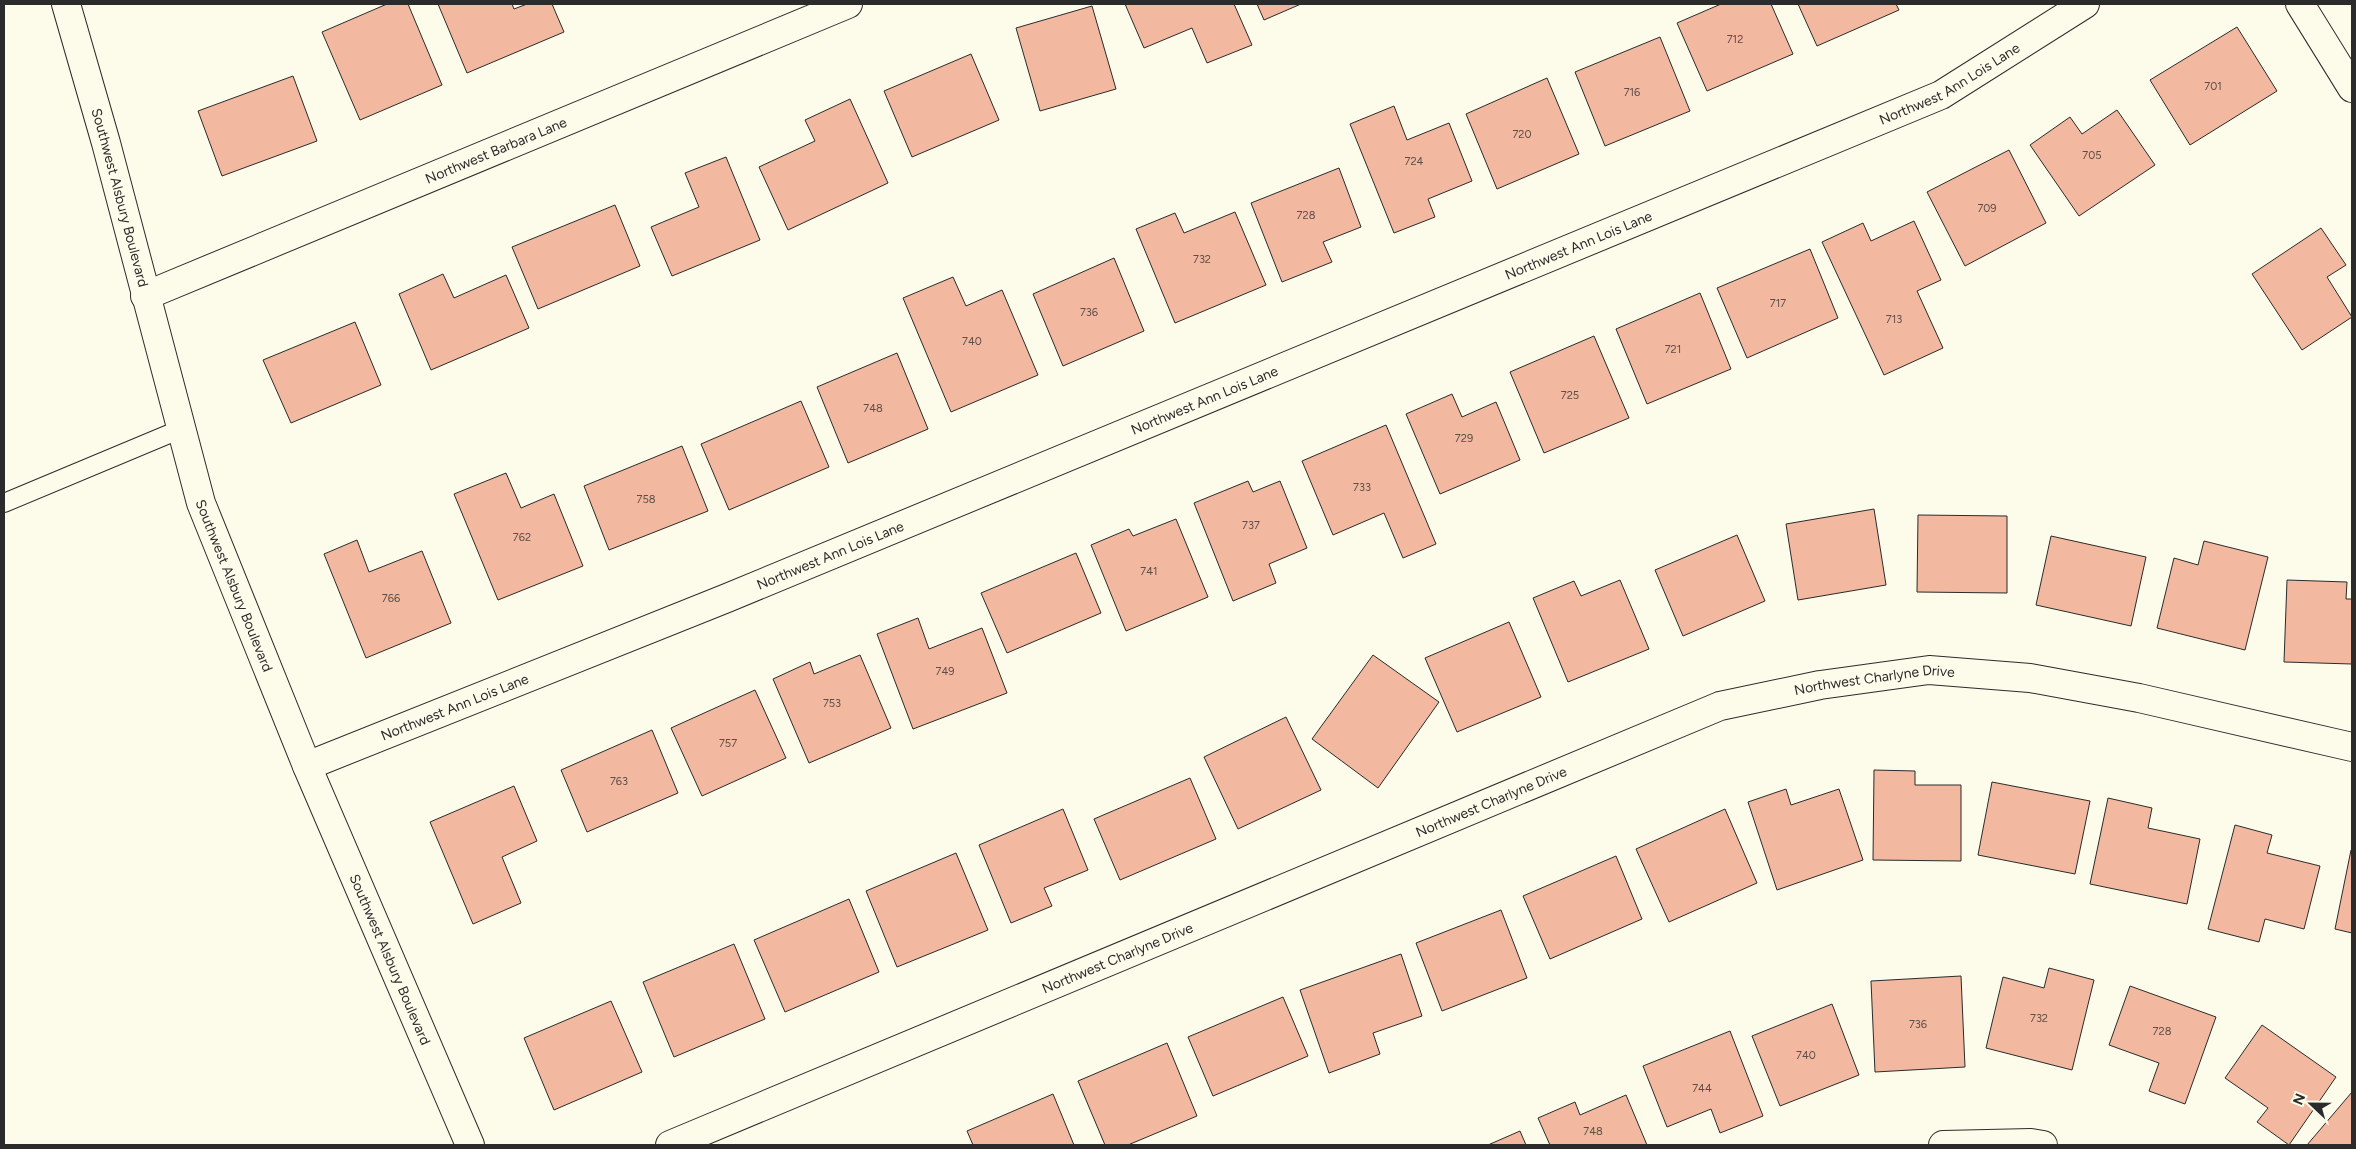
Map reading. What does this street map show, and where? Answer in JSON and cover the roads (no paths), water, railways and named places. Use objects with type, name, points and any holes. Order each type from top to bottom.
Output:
[{"type":"street","name":"Southwest Alsbury Boulevard","points":[[66,4],[106,143],[200,503],[307,766],[470,1145]]},
{"type":"street","name":"Northwest Barbara Lane","points":[[145,296],[848,4]]},
{"type":"street","name":"Northwest Ann Lois Lane","points":[[307,766],[728,598],[1941,95],[2085,4]]},
{"type":"street","points":[[2300,4],[2352,88]]},
{"type":"street","name":"Northwest Charlyne Drive","points":[[670,1145],[1720,706],[1820,685],[1929,670],[2040,680],[2139,698],[2352,747]]},
{"type":"street","points":[[1943,1145],[2031,1143],[2043,1145]]},
{"type":"lane","points":[[4,503],[181,430]]}]
